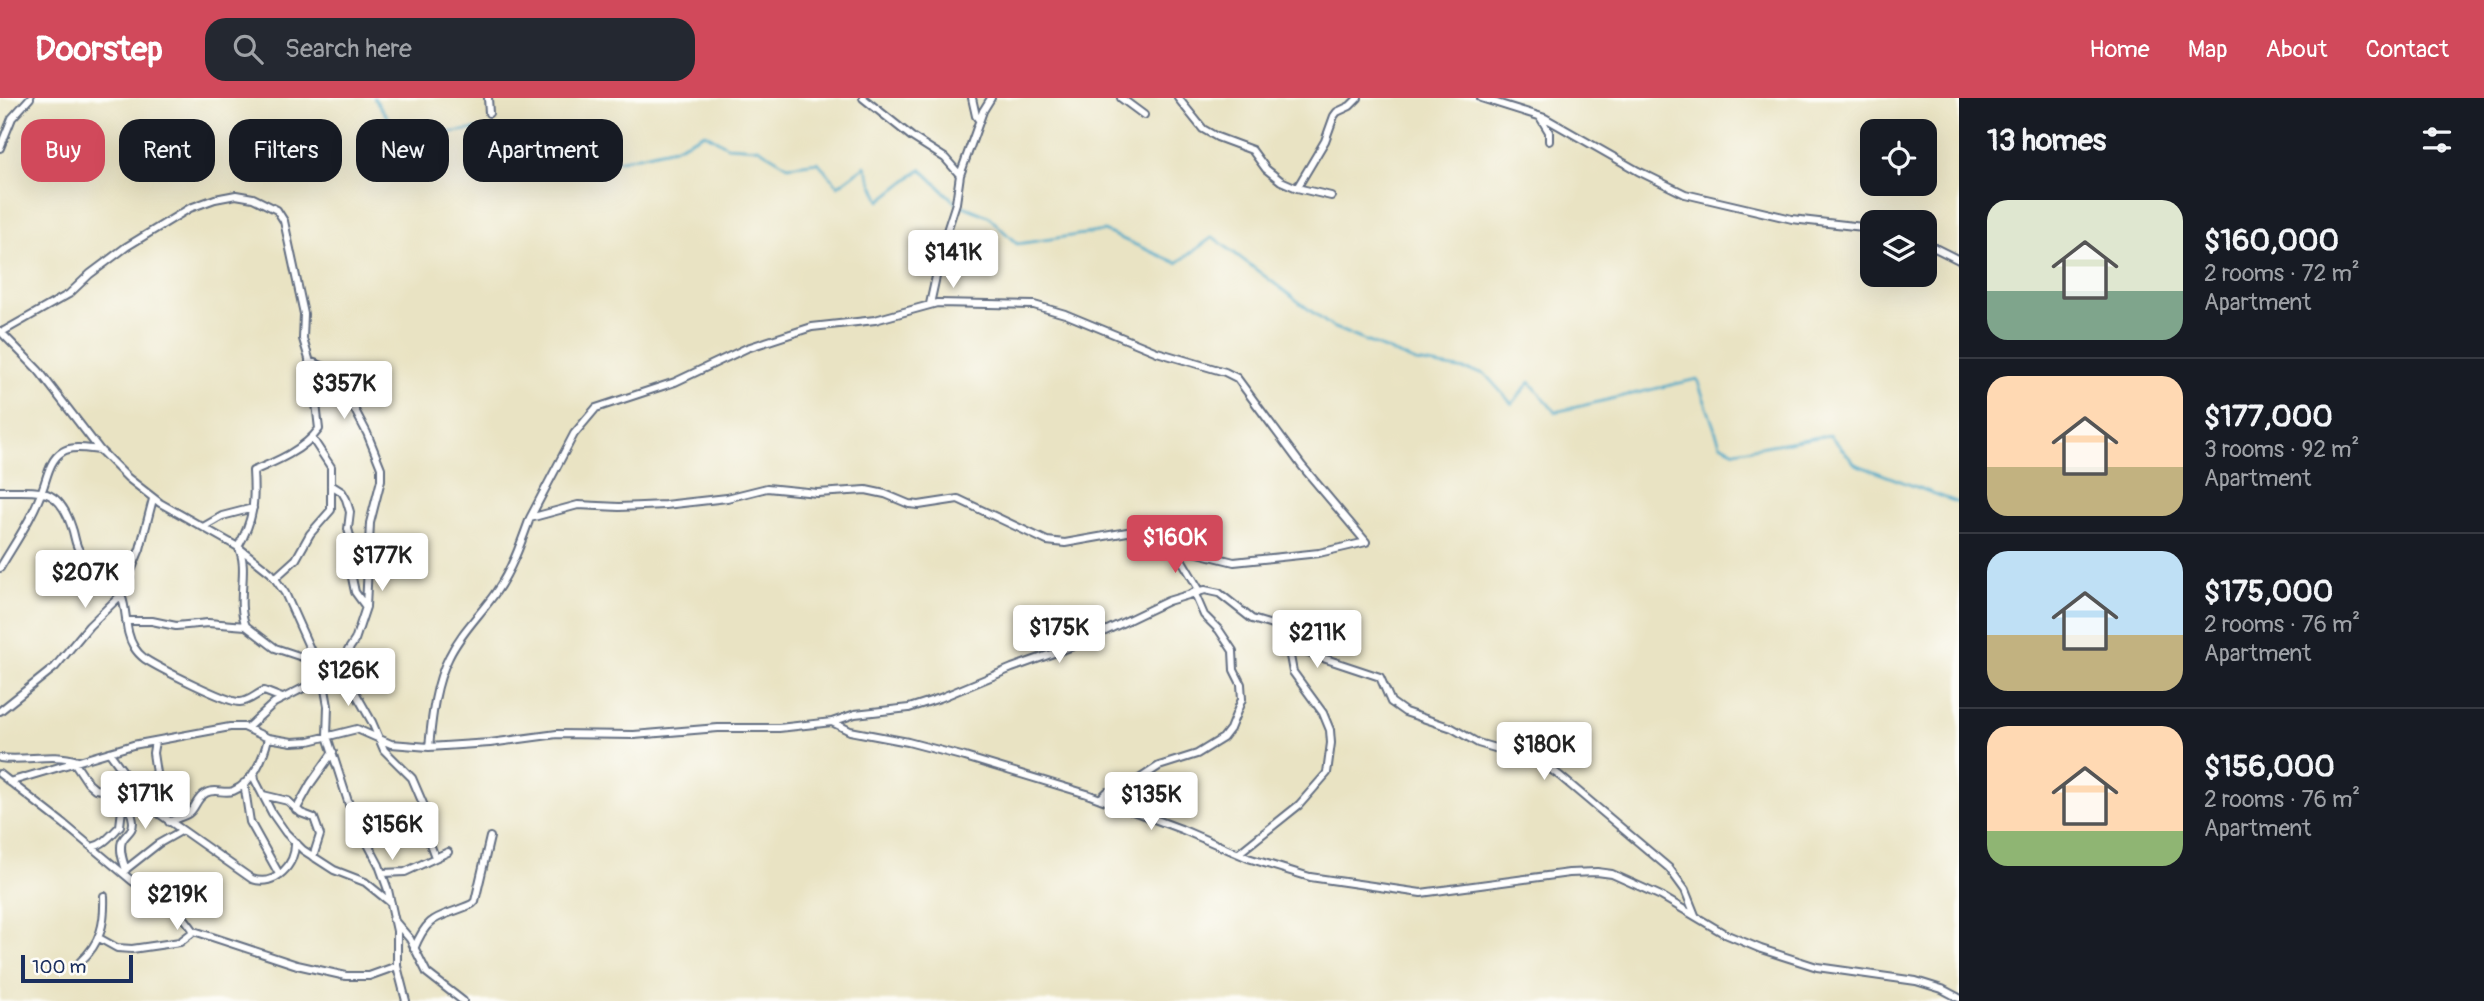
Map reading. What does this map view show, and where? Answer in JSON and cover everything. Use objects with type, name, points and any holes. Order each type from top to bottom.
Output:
[{"type":"street","points":[[0,148],[14,115],[30,98]]},
{"type":"street","points":[[488,98],[488,113]]},
{"type":"street","points":[[863,98],[912,137],[945,158],[960,175]]},
{"type":"street","points":[[972,98],[979,120]]},
{"type":"street","points":[[930,304],[944,240],[956,203],[960,175],[979,120],[991,98]]},
{"type":"street","points":[[1121,98],[1144,115]]},
{"type":"street","points":[[1178,98],[1203,129],[1252,150],[1273,176],[1297,188],[1331,196]]},
{"type":"street","points":[[1297,188],[1325,141],[1334,116],[1358,98]]},
{"type":"street","points":[[1481,98],[1539,115],[1662,184],[1685,194],[1792,219],[1860,227]]},
{"type":"street","points":[[1539,115],[1549,132],[1549,141]]},
{"type":"street","points":[[238,547],[249,527],[253,508],[254,470],[267,466],[312,438],[319,426],[313,376],[303,339],[304,314],[281,215],[259,200],[236,195],[203,203],[171,219],[90,274],[69,294],[1,331],[39,371],[100,450],[128,478],[153,499],[238,547],[275,578],[293,608],[323,678],[328,706],[327,736],[352,814],[383,873],[398,947],[397,966],[406,1001]]},
{"type":"street","points":[[1937,249],[1959,260]]},
{"type":"street","points":[[429,747],[436,696],[447,659],[469,625],[501,585],[516,556],[530,518],[574,434],[596,408],[675,382],[747,348],[786,334],[822,325],[888,317],[930,304],[1041,306],[1157,352],[1232,375],[1284,438],[1311,477],[1366,542],[1319,554],[1239,562],[1174,547]]},
{"type":"street","points":[[247,728],[282,698],[323,678],[337,667],[355,640],[366,607],[370,523],[381,480],[380,468],[368,433],[337,376],[325,367],[309,361]]},
{"type":"street","points":[[275,578],[296,559],[310,534],[329,513],[331,467],[312,438]]},
{"type":"street","points":[[0,568],[26,526],[51,466],[65,450],[100,450]]},
{"type":"street","points":[[330,484],[335,490],[342,492],[350,512],[347,527],[353,546],[349,565],[353,587],[359,601],[366,607]]},
{"type":"street","points":[[530,518],[578,505],[665,505],[727,498],[768,488],[817,493],[866,490],[919,505],[958,499],[1055,543],[1158,531],[1174,547],[1197,591],[1204,615],[1233,650],[1234,670],[1241,684],[1241,699],[1230,729],[1223,738],[1197,754],[1159,766],[1124,789],[1107,792],[1100,799]]},
{"type":"street","points":[[0,491],[42,492],[54,496],[64,509],[81,554],[130,577]]},
{"type":"street","points":[[0,711],[55,667],[89,626],[121,594],[130,577],[153,499]]},
{"type":"street","points":[[203,527],[222,516],[253,508]]},
{"type":"street","points":[[238,547],[242,564],[240,609],[246,626]]},
{"type":"street","points":[[9,782],[109,752],[230,727],[247,728],[268,738],[292,742],[309,741],[356,729],[403,746],[429,747],[490,743],[558,734],[634,735],[832,722],[855,714],[909,708],[940,698],[1076,645],[1162,604],[1197,591],[1210,590],[1219,593],[1252,619],[1278,628],[1298,647],[1312,655],[1380,677],[1391,702],[1410,714],[1451,728],[1478,743],[1513,752],[1545,765],[1658,858],[1678,879],[1695,915]]},
{"type":"street","points":[[121,594],[130,638],[140,656],[221,699],[242,702],[264,691],[282,698]]},
{"type":"street","points":[[126,621],[152,621],[176,626],[208,623],[246,626],[275,648],[317,662]]},
{"type":"street","points":[[1239,852],[1298,805],[1327,773],[1330,730],[1323,713],[1293,671],[1290,656],[1298,647]]},
{"type":"street","points":[[337,667],[351,685],[372,722],[384,750],[405,769],[416,786],[424,806],[427,836],[435,857]]},
{"type":"street","points":[[832,722],[850,731],[965,757],[1100,799],[1286,871],[1310,877],[1412,892],[1433,892],[1569,873],[1606,873],[1633,882],[1739,940],[1798,961],[1817,967],[1916,981],[1942,989],[1959,998]]},
{"type":"street","points":[[169,822],[190,812],[196,800],[205,793],[234,790],[244,783],[254,772],[268,738]]},
{"type":"street","points":[[139,794],[156,773],[153,753],[155,741]]},
{"type":"street","points":[[109,752],[139,794],[169,822],[252,879],[260,882],[279,874],[292,862],[295,842]]},
{"type":"street","points":[[296,810],[333,752]]},
{"type":"street","points":[[0,758],[16,760],[62,757],[76,762],[88,783],[96,789],[139,794]]},
{"type":"street","points":[[254,772],[254,777],[278,823],[295,842],[313,857],[341,873],[365,882],[391,904]]},
{"type":"street","points":[[0,774],[185,919],[194,931],[297,965],[346,976],[369,976],[397,966]]},
{"type":"street","points":[[244,783],[250,822],[279,874]]},
{"type":"street","points":[[92,847],[104,842],[111,832],[120,826],[125,793]]},
{"type":"street","points":[[124,871],[121,846],[133,822],[125,793]]},
{"type":"street","points":[[263,795],[288,801],[296,810],[317,821],[320,835],[313,857]]},
{"type":"street","points":[[124,871],[158,844],[181,831]]},
{"type":"street","points":[[414,949],[427,924],[475,901],[490,837]]},
{"type":"street","points":[[383,873],[405,872],[447,852]]},
{"type":"street","points":[[80,962],[99,938],[104,919],[104,896]]},
{"type":"street","points":[[393,919],[406,933],[430,976],[463,1001]]},
{"type":"street","points":[[99,938],[117,948],[132,949],[185,941],[193,932]]},
{"type":"waterway","points":[[374,98],[390,121],[445,133],[478,129],[539,156],[595,150],[617,161],[674,148],[705,133],[727,146],[758,148],[788,166],[818,162],[838,186],[865,166],[880,201],[921,169],[956,203],[988,216],[1017,244],[1104,231],[1177,263],[1213,237],[1332,327],[1416,362],[1484,373],[1512,404],[1530,382],[1555,412],[1697,379],[1720,444],[1735,451],[1830,435],[1855,464],[1959,503]]}]
